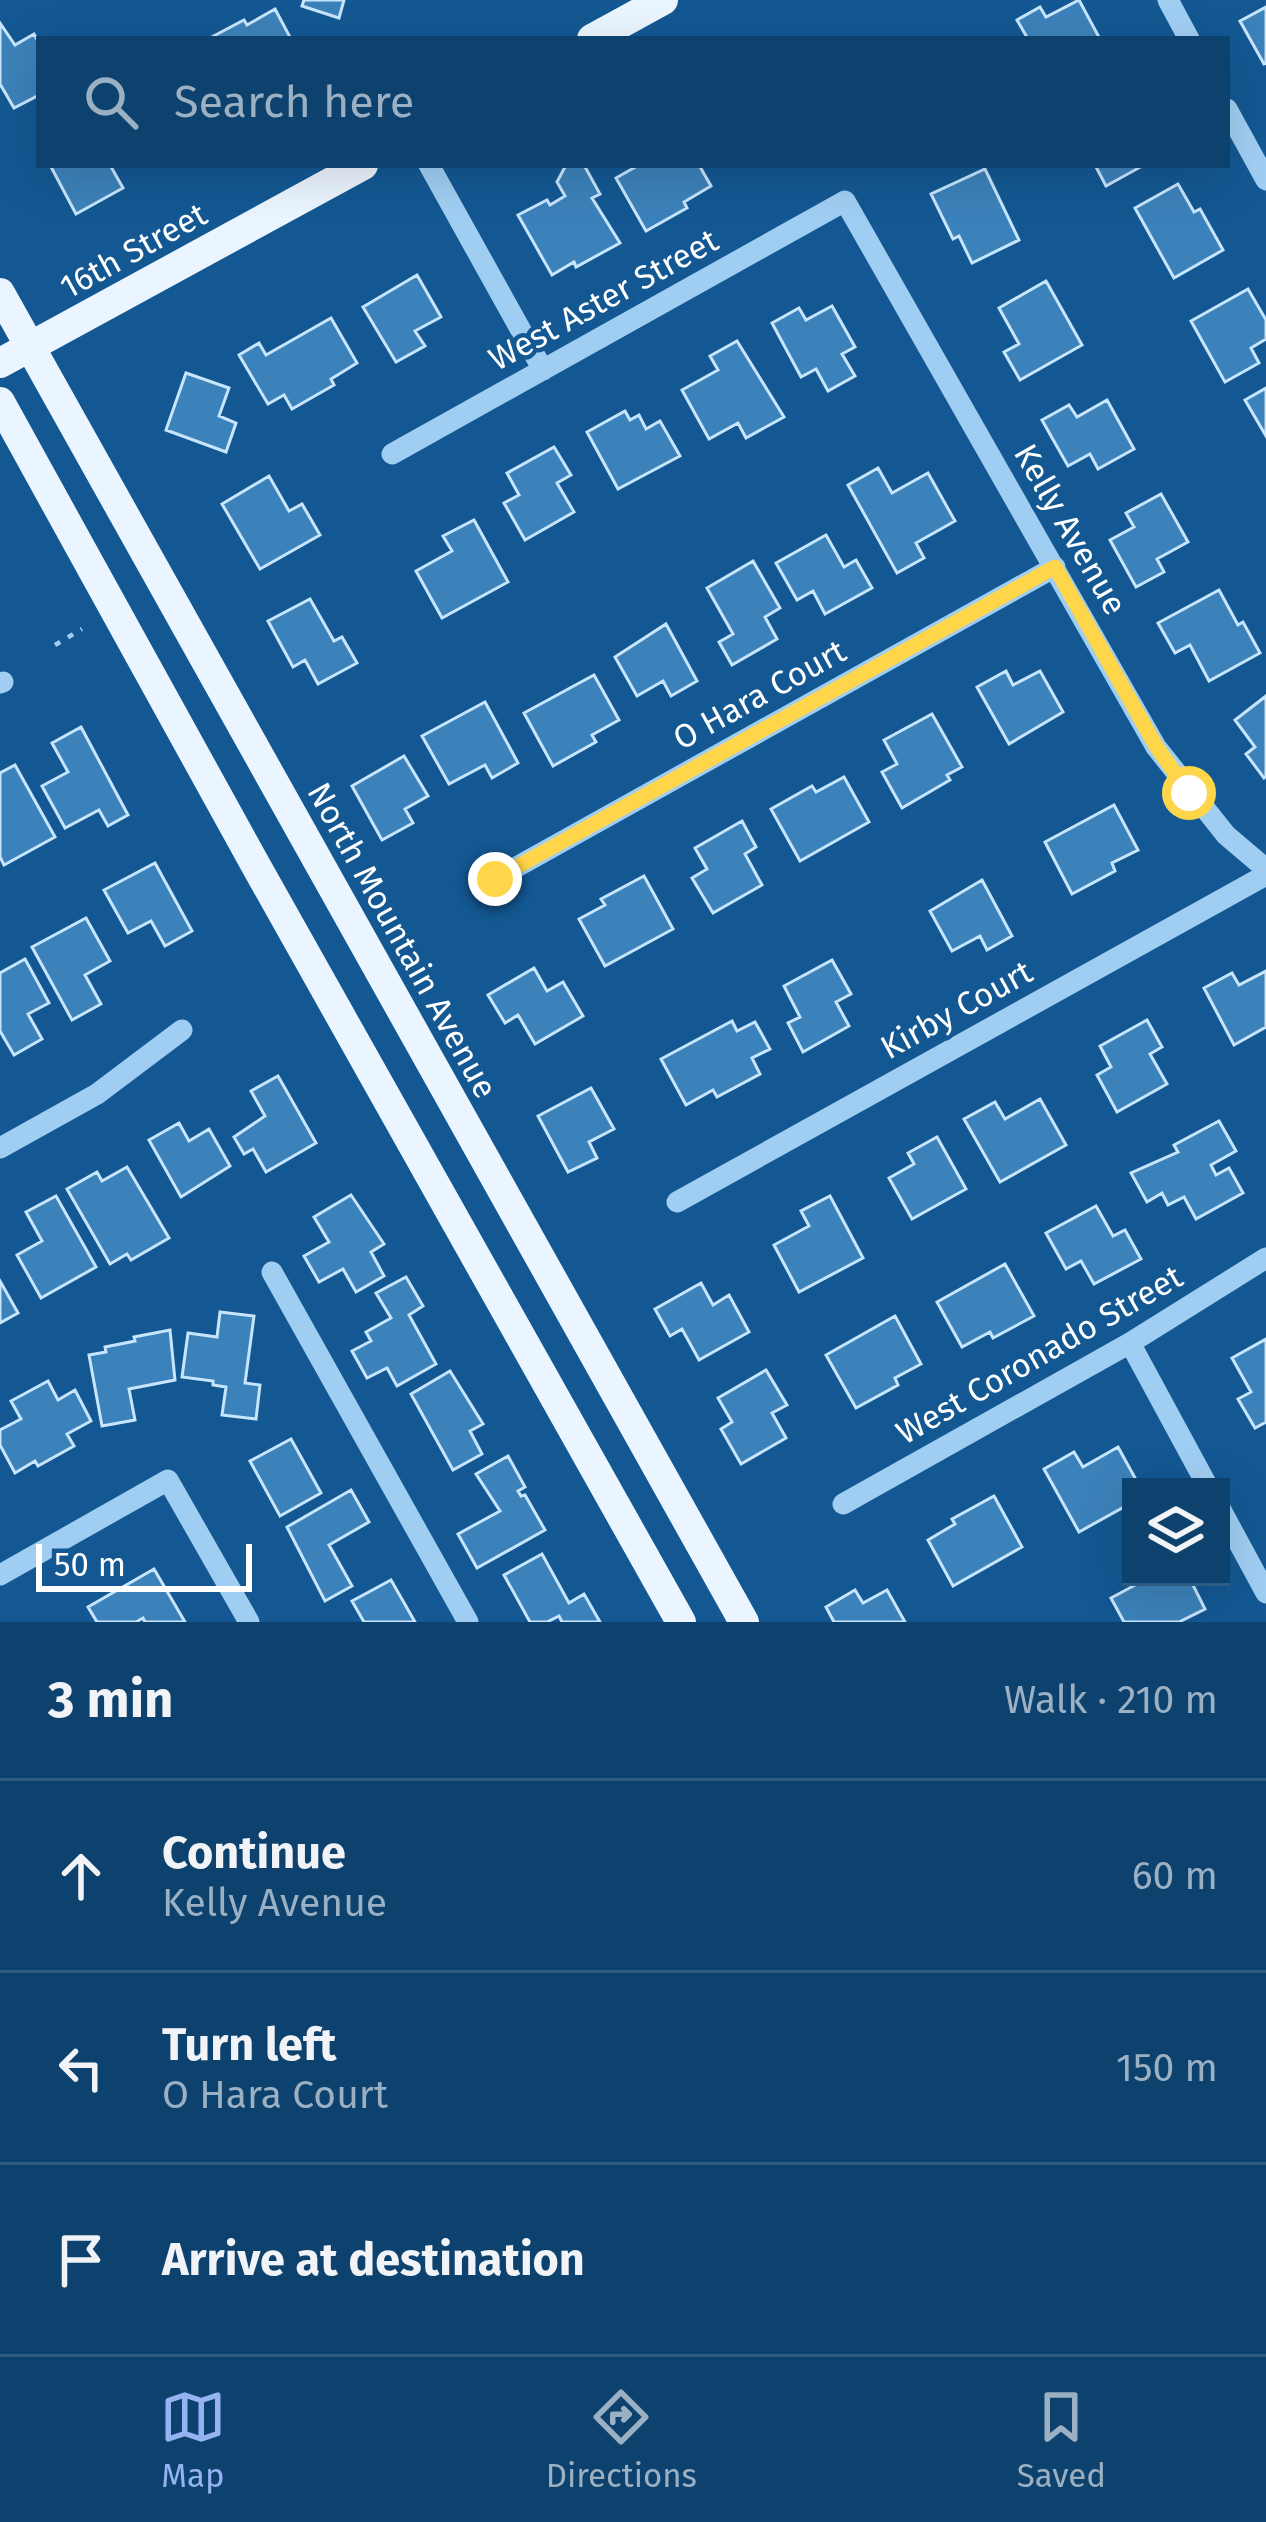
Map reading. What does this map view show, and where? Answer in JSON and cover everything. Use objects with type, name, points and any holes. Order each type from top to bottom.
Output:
[{"type":"main road","points":[[596,36],[631,8],[663,0]]},
{"type":"main road","name":"16th Street","points":[[0,363],[358,168]]},
{"type":"main road","name":"North Mountain Avenue","points":[[0,293],[744,1622]]},
{"type":"main road","points":[[0,402],[681,1622]]},
{"type":"street","points":[[1168,0],[1187,36]]},
{"type":"street","points":[[1230,114],[1264,173]]},
{"type":"street","points":[[431,168],[543,370]]},
{"type":"street","name":"West Aster Street","points":[[392,454],[845,201]]},
{"type":"street","name":"Kelly Avenue","points":[[845,201],[1167,762],[1226,836],[1266,872]]},
{"type":"street","name":"O Hara Court","points":[[495,879],[1055,567]]},
{"type":"street","name":"Kirby Court","points":[[677,1202],[1266,872]]},
{"type":"street","points":[[0,1148],[97,1094],[182,1030]]},
{"type":"street","name":"West Coronado Street","points":[[843,1504],[1130,1343],[1266,1258]]},
{"type":"street","points":[[272,1272],[468,1622]]},
{"type":"street","points":[[1130,1343],[1203,1478]]},
{"type":"street","points":[[0,1575],[169,1480],[249,1622]]},
{"type":"street","points":[[1230,1527],[1266,1593]]},
{"type":"path","points":[[55,645],[82,629]]},
{"type":"building","points":[[304,0],[344,0],[339,18],[302,6]]},
{"type":"building","points":[[1079,0],[1098,36],[1026,36],[1017,20],[1040,7],[1046,17]]},
{"type":"building","points":[[1266,7],[1266,63],[1264,64],[1240,21]]},
{"type":"building","points":[[275,9],[289,36],[214,36],[244,20],[247,25]]},
{"type":"building","points":[[0,23],[15,45],[34,34],[36,38],[36,97],[14,108],[0,84]]},
{"type":"building","points":[[52,168],[112,168],[123,188],[76,214]]},
{"type":"building","points":[[564,168],[586,168],[600,194],[592,198],[620,243],[552,275],[518,215],[565,196],[557,182]]},
{"type":"building","points":[[634,168],[701,168],[711,186],[684,202],[687,208],[646,231],[616,178]]},
{"type":"building","points":[[1097,168],[1139,168],[1106,186]]},
{"type":"building","points":[[985,169],[1019,240],[972,263],[959,236],[953,239],[931,194]]},
{"type":"building","points":[[1178,184],[1194,212],[1200,209],[1223,250],[1174,278],[1135,208]]},
{"type":"building","points":[[417,275],[441,317],[415,331],[425,346],[396,362],[363,307]]},
{"type":"building","points":[[1046,281],[1082,345],[1020,380],[1004,352],[1019,344],[999,308]]},
{"type":"building","points":[[1248,289],[1266,320],[1266,339],[1251,348],[1259,363],[1225,382],[1191,321]]},
{"type":"building","points":[[832,306],[855,347],[842,354],[855,376],[828,391],[816,369],[801,377],[772,323],[799,308],[806,320]]},
{"type":"building","points":[[331,318],[357,363],[331,379],[334,385],[292,409],[284,395],[268,404],[239,355],[259,343],[266,355]]},
{"type":"building","points":[[737,341],[784,417],[746,438],[738,423],[709,439],[682,390],[718,370],[710,356]]},
{"type":"building","points":[[186,373],[229,388],[219,416],[236,423],[226,452],[166,430]]},
{"type":"building","points":[[1266,388],[1266,436],[1245,400]]},
{"type":"building","points":[[1107,400],[1134,449],[1098,469],[1090,454],[1068,466],[1042,420],[1069,405],[1077,417]]},
{"type":"building","points":[[625,411],[630,420],[639,415],[646,429],[660,421],[680,456],[618,489],[587,432]]},
{"type":"building","points":[[554,447],[571,475],[557,483],[574,512],[525,540],[504,503],[519,495],[507,473]]},
{"type":"building","points":[[878,468],[892,493],[928,473],[955,521],[916,543],[924,558],[897,573],[848,485]]},
{"type":"building","points":[[269,476],[289,511],[302,504],[320,535],[260,569],[222,504]]},
{"type":"building","points":[[1161,494],[1188,542],[1157,559],[1164,572],[1136,587],[1110,540],[1134,527],[1126,513]]},
{"type":"building","points":[[474,520],[508,582],[442,618],[416,571],[452,551],[443,536]]},
{"type":"building","points":[[826,535],[844,567],[856,560],[872,588],[825,614],[813,591],[797,600],[776,563]]},
{"type":"building","points":[[753,561],[780,608],[765,617],[777,639],[732,665],[719,642],[733,634],[707,588]]},
{"type":"building","points":[[1219,590],[1260,653],[1209,681],[1190,645],[1175,653],[1158,623]]},
{"type":"building","points":[[310,599],[334,641],[342,637],[357,663],[318,684],[305,660],[293,667],[268,621]]},
{"type":"building","points":[[666,624],[697,681],[671,696],[663,681],[637,696],[615,657]]},
{"type":"building","points":[[1006,671],[1013,685],[1040,671],[1063,712],[1009,744],[977,687]]},
{"type":"building","points":[[594,675],[619,720],[592,735],[596,742],[553,766],[524,713]]},
{"type":"building","points":[[1266,696],[1264,778],[1246,754],[1255,747],[1235,720]]},
{"type":"building","points":[[485,702],[518,763],[492,778],[485,765],[449,784],[422,736]]},
{"type":"building","points":[[932,714],[962,767],[947,775],[950,780],[902,808],[882,772],[897,764],[884,740]]},
{"type":"building","points":[[81,727],[128,815],[108,826],[99,810],[65,828],[42,786],[68,772],[52,743]]},
{"type":"building","points":[[404,756],[428,796],[405,809],[413,823],[382,840],[352,786]]},
{"type":"building","points":[[15,765],[55,837],[4,865],[0,857],[0,773]]},
{"type":"building","points":[[844,777],[869,822],[800,861],[771,809],[812,786],[816,792]]},
{"type":"building","points":[[1114,805],[1138,850],[1112,863],[1115,871],[1072,894],[1045,842]]},
{"type":"building","points":[[742,821],[756,847],[745,854],[762,885],[713,913],[692,878],[707,869],[695,848]]},
{"type":"building","points":[[155,863],[192,931],[165,946],[151,921],[128,933],[104,890]]},
{"type":"building","points":[[644,876],[673,929],[605,966],[579,919],[605,905],[601,899]]},
{"type":"building","points":[[982,880],[1012,936],[987,950],[980,936],[952,951],[930,911]]},
{"type":"building","points":[[86,918],[110,961],[85,975],[101,1004],[72,1020],[32,947]]},
{"type":"building","points":[[25,959],[49,1003],[28,1014],[42,1039],[14,1055],[0,1031],[0,973]]},
{"type":"building","points":[[832,960],[851,994],[836,1002],[849,1026],[803,1052],[788,1023],[800,1017],[784,986]]},
{"type":"building","points":[[534,968],[547,991],[563,982],[583,1016],[535,1044],[518,1015],[505,1023],[488,995]]},
{"type":"building","points":[[1266,971],[1266,1027],[1234,1045],[1204,988],[1232,973],[1239,985]]},
{"type":"building","points":[[1147,1020],[1162,1047],[1150,1054],[1167,1084],[1117,1112],[1097,1075],[1111,1067],[1100,1046]]},
{"type":"building","points":[[732,1021],[737,1031],[755,1022],[770,1049],[752,1058],[760,1074],[717,1097],[713,1090],[686,1105],[661,1059]]},
{"type":"building","points":[[278,1076],[316,1143],[266,1172],[253,1149],[244,1154],[234,1137],[265,1116],[251,1091]]},
{"type":"building","points":[[591,1088],[614,1129],[589,1142],[597,1158],[568,1172],[538,1116]]},
{"type":"building","points":[[1040,1099],[1066,1145],[1000,1182],[964,1119],[995,1102],[1005,1119]]},
{"type":"building","points":[[1219,1121],[1236,1151],[1211,1165],[1216,1175],[1229,1168],[1243,1193],[1196,1219],[1184,1197],[1168,1205],[1162,1193],[1147,1202],[1131,1173],[1178,1152],[1174,1145]]},
{"type":"building","points":[[179,1123],[189,1141],[209,1129],[230,1166],[181,1197],[149,1140]]},
{"type":"building","points":[[937,1137],[966,1189],[912,1219],[889,1178],[914,1164],[908,1153]]},
{"type":"building","points":[[127,1167],[169,1238],[131,1260],[127,1254],[110,1264],[67,1189],[97,1172],[102,1181]]},
{"type":"building","points":[[351,1195],[384,1244],[371,1252],[384,1276],[356,1292],[343,1269],[319,1282],[304,1256],[329,1242],[314,1217]]},
{"type":"building","points":[[56,1196],[96,1267],[41,1298],[17,1255],[42,1241],[26,1212]]},
{"type":"building","points":[[830,1196],[863,1258],[799,1292],[774,1245],[809,1226],[801,1211]]},
{"type":"building","points":[[1096,1206],[1113,1236],[1125,1230],[1141,1259],[1094,1284],[1081,1261],[1066,1269],[1046,1233]]},
{"type":"building","points":[[1005,1264],[1034,1316],[993,1338],[990,1332],[962,1347],[937,1302]]},
{"type":"building","points":[[406,1277],[423,1306],[409,1315],[436,1364],[397,1386],[387,1368],[367,1378],[352,1351],[371,1341],[366,1332],[391,1318],[376,1293]]},
{"type":"building","points":[[0,1281],[18,1313],[0,1323]]},
{"type":"building","points":[[701,1283],[713,1305],[729,1295],[749,1332],[699,1360],[682,1329],[670,1336],[655,1309]]},
{"type":"building","points":[[220,1312],[254,1316],[245,1383],[260,1385],[256,1419],[222,1415],[226,1387],[182,1377],[188,1333],[217,1337]]},
{"type":"building","points":[[895,1316],[921,1364],[895,1378],[898,1385],[856,1408],[826,1355]]},
{"type":"building","points":[[170,1330],[175,1380],[129,1389],[135,1420],[102,1426],[89,1355],[135,1341],[134,1337]]},
{"type":"building","points":[[1266,1339],[1266,1422],[1255,1428],[1238,1399],[1251,1392],[1232,1358]]},
{"type":"building","points":[[766,1370],[787,1405],[772,1413],[786,1438],[741,1464],[721,1429],[732,1422],[718,1398]]},
{"type":"building","points":[[450,1371],[483,1424],[470,1431],[482,1454],[453,1470],[411,1394]]},
{"type":"building","points":[[48,1381],[58,1400],[75,1390],[91,1421],[67,1434],[74,1446],[15,1473],[0,1445],[0,1430],[21,1419],[11,1401]]},
{"type":"building","points":[[291,1439],[321,1493],[280,1516],[250,1461]]},
{"type":"building","points":[[1118,1447],[1135,1478],[1122,1478],[1122,1508],[1079,1532],[1044,1469],[1074,1452],[1083,1467]]},
{"type":"building","points":[[508,1456],[525,1487],[518,1491],[545,1530],[477,1568],[458,1534],[500,1511],[476,1474]]},
{"type":"building","points":[[351,1490],[369,1522],[329,1545],[352,1586],[325,1601],[287,1527]]},
{"type":"building","points":[[994,1496],[1022,1547],[953,1586],[928,1540],[955,1524],[952,1519]]},
{"type":"building","points":[[542,1554],[569,1603],[584,1594],[600,1622],[562,1622],[559,1616],[530,1622],[504,1575]]},
{"type":"building","points":[[154,1569],[185,1622],[145,1622],[143,1618],[97,1622],[88,1607]]},
{"type":"building","points":[[391,1580],[415,1622],[364,1622],[352,1601]]},
{"type":"building","points":[[1133,1586],[1194,1586],[1205,1609],[1179,1622],[1124,1622],[1111,1598]]},
{"type":"building","points":[[855,1590],[863,1603],[887,1590],[905,1622],[834,1622],[826,1607]]},
{"type":"route","points":[[495,879],[1055,567],[1156,746],[1189,793]]}]
